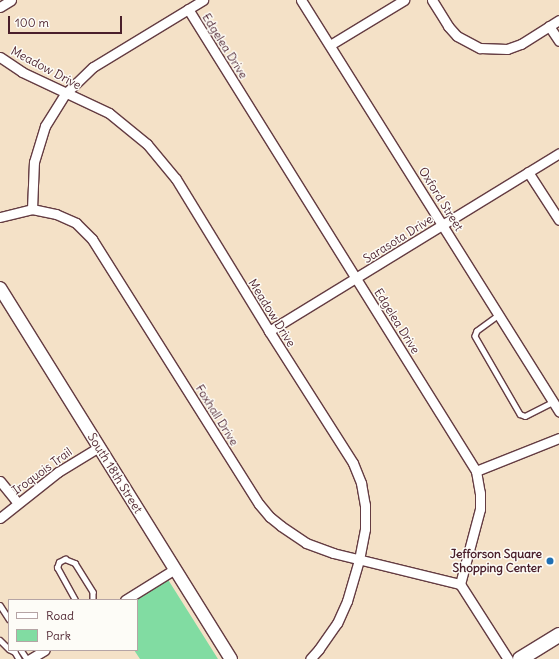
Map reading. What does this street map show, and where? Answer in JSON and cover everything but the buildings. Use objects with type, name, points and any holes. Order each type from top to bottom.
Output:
[{"type":"main road","name":"South 18th Street","points":[[0,288],[231,659]]},
{"type":"main road","points":[[520,659],[559,635]]},
{"type":"street","points":[[0,7],[11,0]]},
{"type":"street","points":[[32,209],[34,162],[45,126],[66,93],[93,68],[203,0]]},
{"type":"street","name":"Oxford Street","points":[[301,0],[559,412]]},
{"type":"street","points":[[330,46],[404,0]]},
{"type":"street","points":[[432,0],[448,26],[457,36],[480,48],[507,49],[521,44],[559,20]]},
{"type":"street","name":"Edgelea Drive","points":[[188,9],[476,471],[480,493],[480,508],[460,584]]},
{"type":"street","points":[[550,26],[559,42]]},
{"type":"street","name":"Meadow Drive","points":[[0,57],[22,72],[109,113],[147,144],[176,179],[269,331],[353,463],[361,483],[365,505],[364,529],[359,560],[348,602],[337,623],[319,650],[310,659]]},
{"type":"street","name":"Sarasota Drive","points":[[269,331],[559,153]]},
{"type":"street","points":[[528,172],[559,220]]},
{"type":"street","name":"Foxhall Drive","points":[[0,217],[32,209],[56,214],[76,223],[92,239],[259,504],[270,517],[306,543],[333,553],[460,584]]},
{"type":"street","points":[[476,471],[559,438]]},
{"type":"street","name":"Iroquois Trail","points":[[0,518],[58,472],[99,447]]},
{"type":"street","points":[[0,481],[18,503]]},
{"type":"street","points":[[128,599],[175,570]]},
{"type":"street","points":[[460,584],[508,659]]},
{"type":"street","points":[[30,659],[43,651]]},
{"type":"lane","points":[[499,315],[477,331],[475,336],[520,414],[525,416],[553,402]]},
{"type":"lane","points":[[74,599],[57,568],[59,562],[65,559],[75,563],[93,592],[93,599]]},
{"type":"lane","points":[[0,605],[8,617]]},
{"type":"lane","points":[[0,640],[8,648]]},
{"type":"lane","points":[[12,651],[15,652],[19,659]]},
{"type":"green space","points":[[167,578],[218,659],[140,659],[135,651],[138,651],[138,599],[134,599]]},
{"type":"place","name":"Jefforson Square Shopping Center","points":[[550,561]]}]
